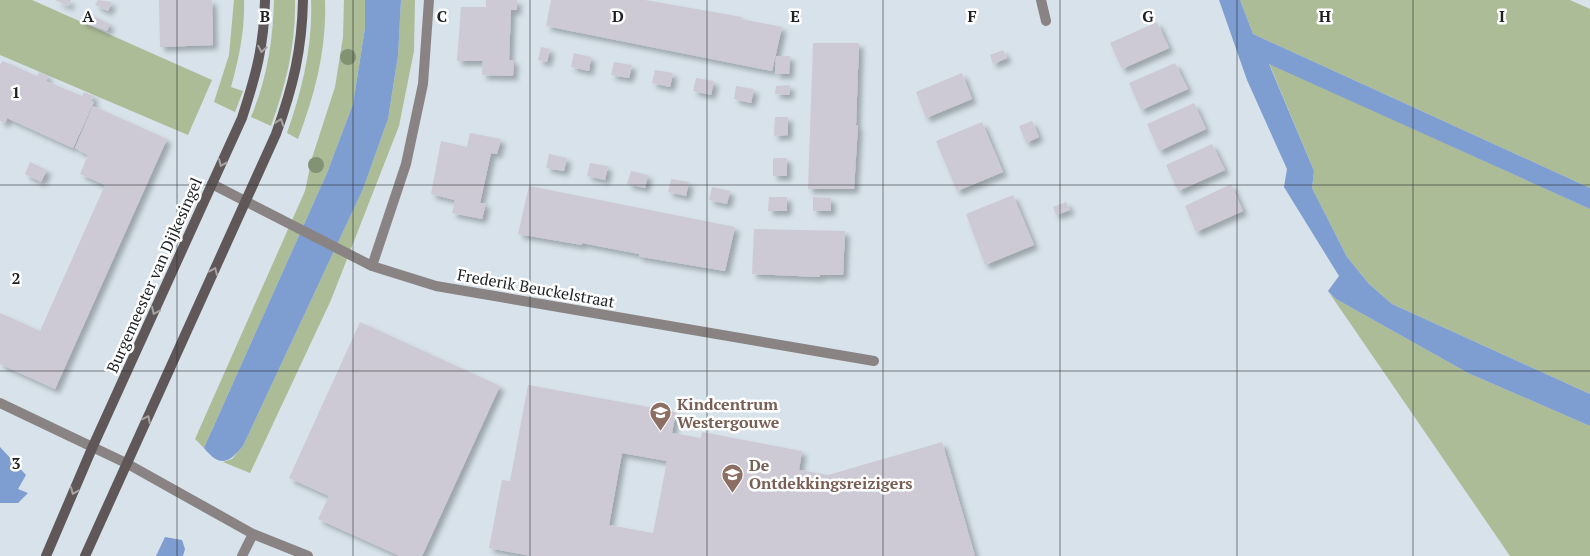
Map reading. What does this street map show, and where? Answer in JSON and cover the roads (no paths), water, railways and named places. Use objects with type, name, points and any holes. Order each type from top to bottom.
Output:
[{"type":"street","name":"Burgemeester van Dijkesingel","points":[[46,556],[93,446],[242,118],[258,68],[264,35],[265,0]]},
{"type":"street","points":[[85,556],[276,134],[291,91],[299,57],[303,0]]},
{"type":"street","points":[[372,266],[406,164],[410,146],[423,84],[429,0]]},
{"type":"street","points":[[1041,0],[1046,21]]},
{"type":"street","name":"Frederik Beuckelstraat","points":[[212,184],[372,266],[436,286],[874,361]]},
{"type":"street","points":[[0,403],[126,463],[253,534],[308,556]]},
{"type":"street","points":[[242,556],[253,534]]},
{"type":"water","points":[[365,0],[401,0],[398,56],[388,119],[363,189],[243,446],[229,459],[220,461],[215,459],[204,448],[327,173],[353,104],[365,28]]},
{"type":"water","points":[[1219,0],[1240,0],[1253,34],[1590,188],[1590,209],[1269,64],[1314,171],[1312,188],[1347,257],[1369,284],[1392,304],[1590,394],[1590,426],[1468,373],[1336,299],[1328,291],[1339,276],[1284,187],[1287,169],[1247,80]]},
{"type":"water","points":[[0,447],[26,475],[18,489],[28,493],[18,503],[0,503]]},
{"type":"water","points":[[165,537],[182,540],[185,549],[183,556],[156,556]]},
{"type":"place","name":"Kindcentrum Westergouwe","points":[[661,432]]},
{"type":"place","name":"De Ontdekkingsreizigers","points":[[733,493]]}]
